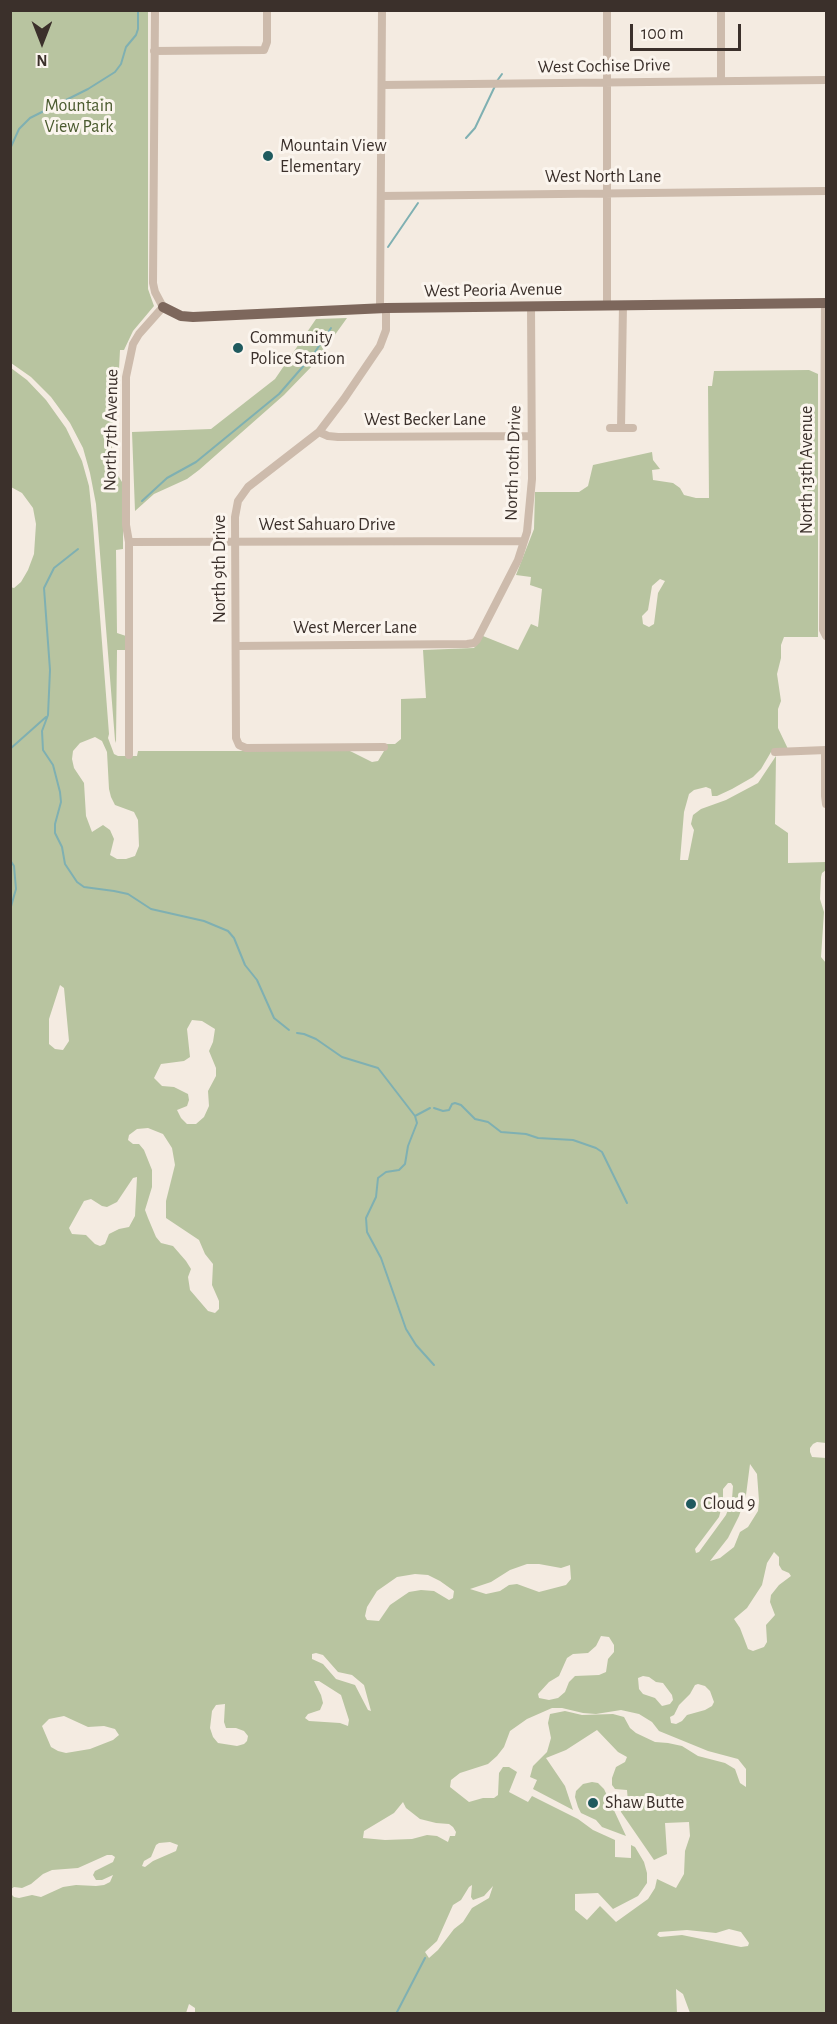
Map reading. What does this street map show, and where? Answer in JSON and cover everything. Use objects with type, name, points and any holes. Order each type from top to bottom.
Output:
[{"type":"main road","name":"West Peoria Avenue","points":[[163,307],[181,316],[189,317],[383,308],[826,303]]},
{"type":"street","points":[[155,10],[153,283],[163,307]]},
{"type":"street","points":[[154,51],[264,50],[267,42],[267,10]]},
{"type":"street","name":"North 9th Drive","points":[[382,10],[381,196],[383,308],[386,330],[380,346],[319,432],[274,465],[242,493],[236,508],[236,738],[238,745],[246,748],[384,747]]},
{"type":"street","points":[[607,10],[607,305]]},
{"type":"street","points":[[721,10],[721,81]]},
{"type":"street","name":"West Cochise Drive","points":[[382,85],[826,80]]},
{"type":"street","name":"West North Lane","points":[[381,196],[826,191]]},
{"type":"street","name":"North 13th Avenue","points":[[826,303],[822,630],[826,636]]},
{"type":"street","points":[[621,428],[623,305]]},
{"type":"street","name":"North 10th Drive","points":[[474,643],[525,541],[532,499],[531,306]]},
{"type":"street","name":"North 7th Avenue","points":[[129,755],[126,377],[133,344],[163,307]]},
{"type":"street","points":[[610,428],[633,428]]},
{"type":"street","name":"West Becker Lane","points":[[319,432],[338,437],[531,436]]},
{"type":"street","name":"West Sahuaro Drive","points":[[129,542],[525,541]]},
{"type":"street","name":"West Mercer Lane","points":[[237,645],[474,643]]},
{"type":"street","points":[[775,752],[826,750],[826,804]]},
{"type":"green space","name":"Mountain View Park","points":[[10,11],[148,11],[148,289],[154,306],[133,331],[124,350],[120,350],[117,407],[111,432],[113,467],[122,482],[123,511],[123,549],[116,550],[117,633],[126,636],[127,650],[117,650],[116,743],[96,504],[90,473],[83,448],[70,423],[51,397],[31,377],[11,363]]},
{"type":"green space","points":[[347,318],[314,364],[284,395],[199,470],[187,479],[154,494],[135,511],[132,432],[211,429],[275,379],[316,319]]},
{"type":"green space","points":[[11,368],[27,380],[46,400],[66,428],[82,461],[89,486],[108,738],[114,754],[137,756],[138,751],[350,751],[372,762],[378,761],[384,751],[384,744],[395,744],[401,739],[401,699],[426,698],[423,650],[474,648],[483,636],[518,650],[531,624],[538,627],[542,589],[530,585],[531,577],[516,575],[534,529],[535,492],[579,492],[588,486],[593,465],[652,452],[653,460],[660,469],[652,470],[653,480],[673,483],[684,495],[709,498],[708,386],[712,386],[714,371],[809,370],[818,374],[818,637],[784,637],[781,645],[777,674],[781,701],[778,709],[778,728],[788,749],[771,752],[761,769],[753,777],[717,796],[712,796],[711,789],[706,787],[689,794],[684,812],[680,860],[688,860],[694,830],[691,824],[693,815],[701,809],[726,800],[758,783],[776,756],[775,824],[788,833],[788,863],[826,862],[826,870],[821,877],[820,899],[824,912],[821,957],[826,963],[826,1443],[813,1444],[810,1452],[812,1457],[826,1458],[826,2013],[690,2013],[683,1994],[676,1989],[677,2014],[195,2014],[195,2008],[189,2004],[186,2013],[11,2013],[11,1894],[19,1898],[32,1895],[41,1897],[63,1887],[104,1885],[110,1882],[113,1875],[96,1880],[93,1875],[95,1871],[113,1862],[115,1857],[107,1855],[78,1868],[52,1870],[31,1884],[11,1889],[10,587],[14,588],[21,582],[28,570],[34,554],[36,524],[33,508],[22,493],[11,487]],"holes":[[[660,579],[665,581],[658,593],[654,624],[649,627],[643,624],[642,616],[648,610],[652,586]],[[95,737],[102,741],[107,752],[111,797],[115,805],[134,812],[138,820],[139,846],[135,856],[117,859],[110,855],[114,839],[110,830],[103,825],[92,832],[86,816],[84,783],[74,768],[73,751],[80,743]],[[60,985],[64,988],[69,1041],[63,1050],[55,1049],[49,1044],[49,1019]],[[192,1020],[202,1021],[215,1029],[209,1051],[216,1068],[216,1076],[208,1091],[209,1106],[204,1117],[196,1124],[187,1124],[177,1110],[187,1106],[188,1094],[174,1087],[162,1086],[154,1078],[161,1064],[184,1061],[190,1057],[187,1029]],[[148,1128],[163,1134],[172,1148],[175,1165],[166,1201],[166,1218],[199,1240],[205,1254],[213,1264],[212,1285],[219,1301],[219,1309],[215,1313],[208,1311],[190,1290],[188,1277],[191,1269],[186,1261],[173,1246],[161,1243],[156,1237],[145,1210],[152,1187],[152,1170],[144,1150],[139,1144],[133,1144],[128,1140],[129,1135],[137,1129]],[[137,1177],[135,1216],[129,1227],[109,1234],[105,1244],[100,1246],[86,1235],[72,1234],[69,1228],[84,1201],[91,1199],[107,1207],[117,1202],[133,1178]],[[750,1464],[757,1474],[758,1511],[748,1527],[740,1532],[734,1547],[720,1558],[710,1561],[728,1538],[739,1516],[746,1495]],[[731,1483],[733,1486],[732,1499],[726,1515],[696,1553],[695,1549],[719,1517],[723,1502],[723,1489]],[[774,1552],[779,1557],[782,1570],[791,1576],[771,1595],[770,1602],[775,1615],[766,1625],[767,1642],[764,1647],[753,1651],[748,1649],[734,1619],[747,1608],[762,1585],[767,1563]],[[527,1564],[561,1568],[570,1565],[571,1579],[566,1585],[539,1592],[517,1584],[486,1594],[470,1589],[491,1582],[510,1570]],[[415,1574],[428,1575],[454,1591],[453,1598],[449,1600],[434,1591],[409,1592],[390,1605],[379,1621],[367,1620],[365,1616],[367,1607],[377,1591],[397,1577]],[[601,1636],[609,1637],[614,1645],[614,1652],[608,1659],[606,1672],[599,1675],[575,1676],[569,1682],[565,1692],[558,1698],[549,1700],[539,1698],[538,1694],[549,1682],[559,1676],[567,1658],[573,1654],[588,1653],[596,1646]],[[312,1654],[323,1655],[338,1672],[352,1675],[364,1685],[371,1711],[368,1710],[355,1685],[336,1679],[323,1664],[312,1659]],[[649,1677],[656,1682],[663,1683],[673,1700],[670,1704],[662,1706],[655,1698],[643,1694],[639,1689],[638,1678]],[[314,1681],[319,1681],[341,1695],[349,1720],[348,1726],[340,1723],[309,1721],[305,1718],[308,1714],[320,1710],[323,1703]],[[695,1685],[705,1686],[710,1691],[714,1702],[712,1706],[687,1715],[676,1724],[671,1723],[670,1717],[674,1715]],[[225,1704],[226,1728],[244,1731],[248,1736],[247,1741],[237,1746],[218,1743],[210,1728],[212,1711],[216,1705]],[[552,1708],[596,1714],[621,1710],[639,1714],[652,1722],[659,1731],[708,1751],[738,1759],[746,1769],[746,1787],[740,1783],[735,1769],[725,1763],[698,1756],[682,1746],[655,1742],[636,1733],[624,1717],[613,1714],[582,1715],[565,1711],[550,1714],[548,1723],[551,1738],[547,1752],[533,1766],[530,1777],[537,1780],[533,1789],[573,1810],[565,1786],[546,1758],[566,1750],[597,1730],[618,1752],[627,1757],[625,1762],[616,1767],[612,1785],[615,1789],[627,1790],[628,1802],[621,1803],[621,1812],[654,1860],[667,1854],[665,1823],[689,1822],[690,1836],[685,1851],[684,1874],[676,1888],[657,1879],[655,1888],[648,1899],[616,1922],[600,1906],[587,1920],[575,1910],[575,1894],[598,1893],[613,1909],[638,1896],[647,1883],[644,1862],[635,1847],[631,1845],[631,1858],[615,1857],[615,1840],[532,1796],[528,1802],[509,1792],[517,1772],[509,1767],[503,1767],[499,1773],[498,1795],[494,1798],[469,1802],[450,1787],[451,1780],[460,1773],[488,1764],[504,1747],[510,1731],[527,1719]],[[64,1716],[88,1727],[104,1726],[115,1729],[119,1735],[113,1740],[90,1749],[66,1753],[51,1747],[42,1726],[49,1719]],[[403,1802],[406,1808],[420,1819],[449,1824],[456,1832],[455,1836],[450,1836],[448,1842],[437,1836],[427,1835],[412,1839],[363,1838],[364,1831],[394,1813]],[[170,1842],[178,1845],[176,1851],[145,1867],[142,1866],[144,1861],[151,1857],[159,1843]],[[472,1885],[473,1900],[484,1896],[493,1886],[489,1898],[472,1908],[463,1922],[429,1958],[425,1952],[437,1941],[453,1905],[461,1900],[469,1887]],[[729,1929],[741,1932],[749,1943],[748,1946],[741,1947],[682,1935],[660,1937],[657,1935],[659,1932],[687,1930],[716,1933]]]},
{"type":"green space","points":[[598,1783],[604,1789],[626,1836],[602,1827],[596,1820],[581,1813],[575,1797],[576,1791],[583,1784]]},
{"type":"waterway","points":[[10,149],[19,129],[30,118],[88,89],[115,72],[121,64],[126,47],[136,35],[138,10]]},
{"type":"waterway","points":[[497,81],[502,74]]},
{"type":"waterway","points":[[466,138],[475,128],[495,86]]},
{"type":"waterway","points":[[388,247],[418,203]]},
{"type":"waterway","points":[[142,501],[167,478],[196,462],[279,394],[313,355],[331,328]]},
{"type":"waterway","points":[[78,549],[54,568],[44,588],[50,670],[48,715],[42,731],[43,750],[53,765],[60,792],[61,802],[55,833],[62,847],[65,864],[77,882],[84,887],[128,894],[151,909],[204,921],[228,931],[234,938],[245,965],[257,980],[274,1018],[289,1030]]},
{"type":"waterway","points":[[10,749],[46,717]]},
{"type":"waterway","points":[[10,860],[14,866],[16,889],[10,910]]},
{"type":"waterway","points":[[297,1033],[316,1039],[342,1057],[378,1068],[415,1116],[417,1123],[408,1146],[405,1164],[399,1170],[386,1172],[378,1178],[376,1197],[366,1218],[367,1232],[381,1258],[406,1329],[416,1345],[434,1365]]},
{"type":"waterway","points":[[434,1108],[449,1110],[455,1103],[461,1105],[475,1119],[488,1122],[501,1132],[526,1134],[538,1138],[573,1140],[596,1148],[602,1152],[627,1203]]},
{"type":"waterway","points":[[415,1116],[430,1108]]},
{"type":"waterway","points":[[396,2014],[425,1958]]},
{"type":"place","name":"Mountain View Elementary","points":[[268,156]]},
{"type":"place","name":"Community Police Station","points":[[238,348]]},
{"type":"place","name":"Cloud 9","points":[[691,1504]]},
{"type":"place","name":"Shaw Butte","points":[[593,1803]]}]
